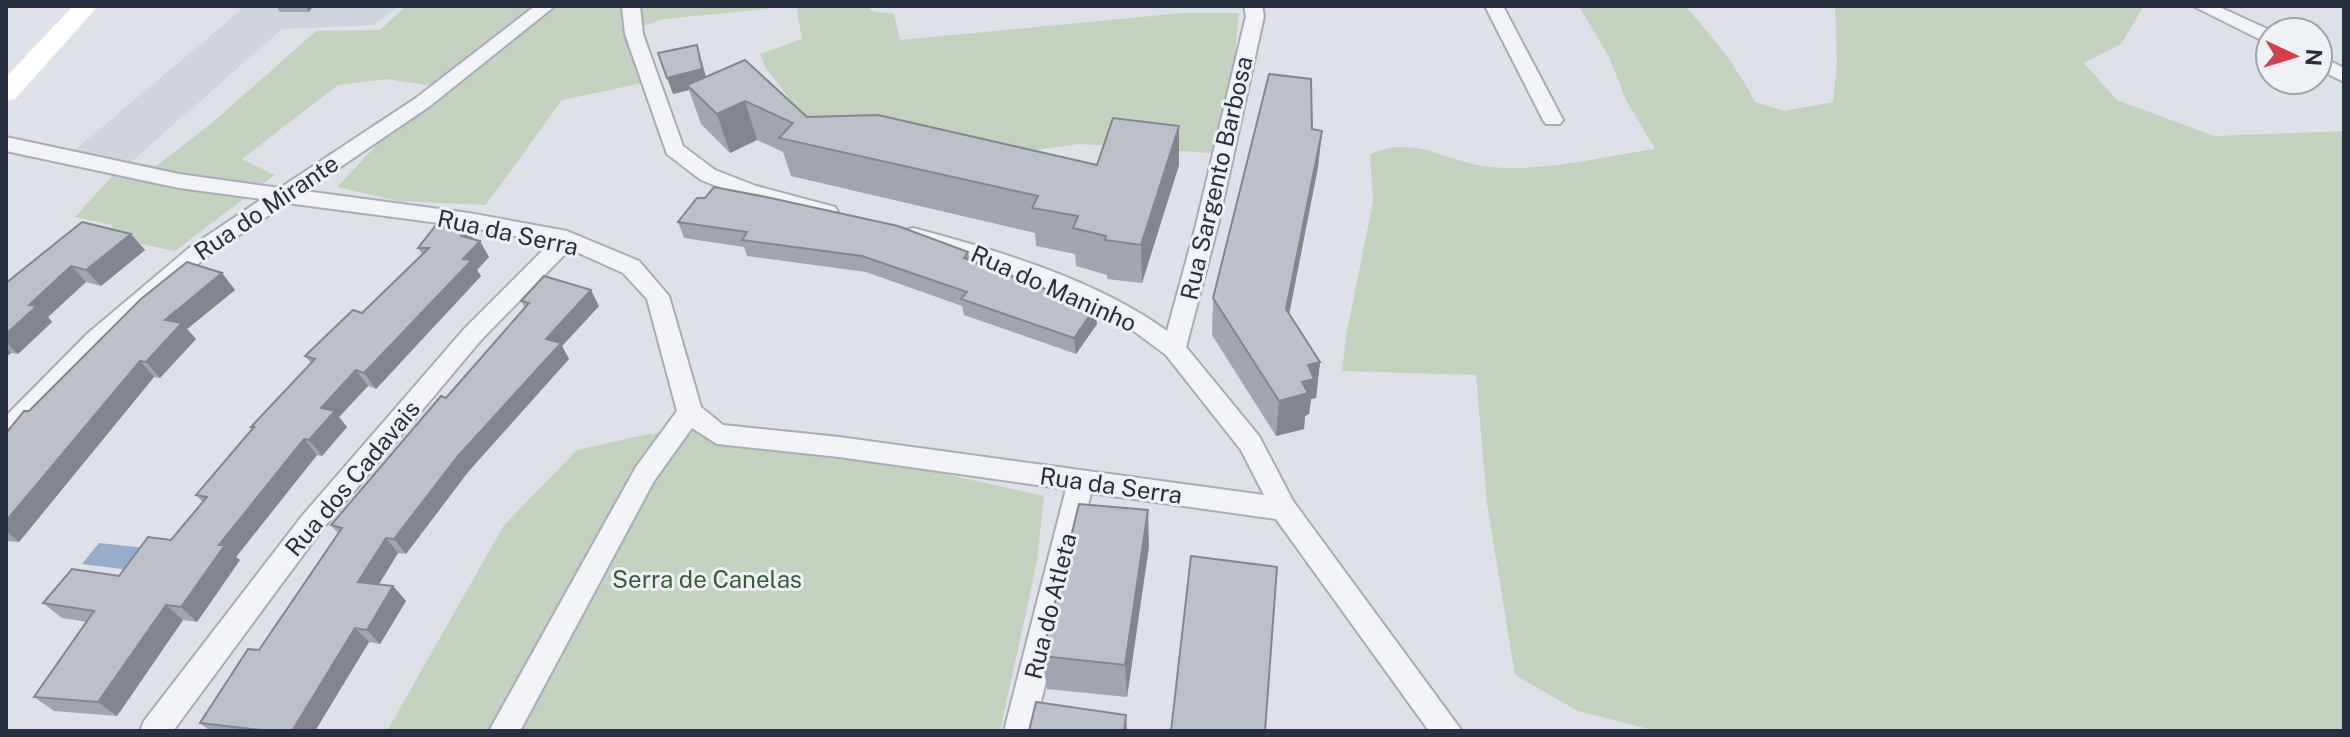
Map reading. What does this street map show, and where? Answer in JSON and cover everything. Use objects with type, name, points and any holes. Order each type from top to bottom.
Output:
[{"type":"main road","points":[[6,93],[86,6]]},
{"type":"street","name":"Rua do Mirante","points":[[6,432],[95,340],[197,253],[423,102],[546,6]]},
{"type":"street","points":[[631,6],[634,34],[674,149],[708,175],[749,191],[854,219]]},
{"type":"street","name":"Rua Sargento Barbosa","points":[[1174,349],[1207,225],[1255,16],[1253,6]]},
{"type":"street","points":[[1494,6],[1553,120]]},
{"type":"street","points":[[2202,6],[2254,30]]},
{"type":"street","name":"Rua da Serra","points":[[6,144],[179,181],[469,220],[567,239],[631,267],[658,296],[672,356],[690,412],[717,434],[839,447],[1284,509]]},
{"type":"street","name":"Rua do Maninho","points":[[884,227],[988,255],[1127,314],[1174,349],[1250,443],[1284,509],[1447,731]]},
{"type":"street","name":"Rua dos Cadavais","points":[[155,731],[311,524],[473,334],[567,239]]},
{"type":"street","points":[[504,731],[645,474],[690,412]]},
{"type":"street","name":"Rua do Atleta","points":[[1019,731],[1081,482]]},
{"type":"shaded area","points":[[235,6],[399,6],[374,25],[282,29],[131,162],[70,154],[241,10]]},
{"type":"green space","points":[[406,6],[796,6],[664,19],[627,31],[643,83],[562,100],[486,205],[398,201],[337,187],[432,86],[386,79],[338,85],[242,159],[275,175],[175,251],[112,238],[112,225],[75,217],[126,161],[156,166],[213,122],[316,31],[380,30]]},
{"type":"green space","points":[[796,6],[868,6],[872,11],[894,14],[900,40],[1182,13],[1239,13],[1225,154],[1079,144],[1021,152],[843,140],[803,116],[765,67],[760,54],[802,39]]},
{"type":"green space","points":[[1579,6],[1685,6],[1723,52],[1755,102],[1784,111],[1833,102],[1837,64],[1835,6],[2144,6],[2121,44],[2084,63],[2117,100],[2214,136],[2344,131],[2344,731],[1656,731],[1578,711],[1515,675],[1487,504],[1476,375],[1342,371],[1373,202],[1370,155],[1386,149],[1416,148],[1474,164],[1510,168],[1552,166],[1655,149],[1626,100],[1609,57]]},
{"type":"green space","name":"Serra de Canelas","points":[[724,424],[794,448],[891,462],[1044,496],[1037,562],[1000,731],[387,731],[504,525],[577,450],[649,434]]},
{"type":"water","points":[[99,543],[146,548],[129,570],[82,564]]},
{"type":"building","points":[[697,45],[702,69],[667,78],[658,53]]},
{"type":"building","points":[[745,60],[807,117],[878,115],[1097,165],[1113,118],[1179,126],[1141,245],[1105,240],[1106,236],[1073,228],[1078,216],[1032,208],[1038,196],[779,138],[793,123],[745,101],[717,114],[687,85]]},
{"type":"building","points":[[1269,74],[1311,79],[1312,129],[1322,131],[1286,309],[1320,362],[1308,365],[1314,379],[1302,382],[1308,393],[1279,401],[1213,298]]},
{"type":"building","points":[[714,187],[898,226],[968,252],[964,258],[1095,308],[1074,338],[961,299],[967,292],[862,256],[742,240],[747,232],[678,222],[697,198],[705,198]]},
{"type":"building","points":[[82,222],[131,234],[86,270],[71,266],[29,305],[37,306],[6,334],[6,283]]},
{"type":"building","points":[[436,225],[467,227],[461,236],[480,241],[463,259],[472,260],[364,373],[356,370],[321,408],[335,411],[309,440],[304,439],[219,545],[225,545],[181,607],[166,605],[98,702],[34,697],[94,611],[43,603],[72,569],[119,576],[148,537],[171,540],[207,497],[196,495],[254,427],[251,427],[315,359],[305,356],[353,310],[362,313],[429,248],[418,248]]},
{"type":"building","points":[[187,262],[222,273],[165,320],[182,323],[146,362],[140,361],[6,521],[6,433],[24,411],[29,411],[141,299]]},
{"type":"building","points":[[544,276],[591,290],[546,339],[561,343],[458,456],[394,539],[386,538],[358,582],[393,586],[367,630],[355,628],[292,731],[200,723],[248,649],[259,650],[342,528],[331,525],[441,396],[446,398],[529,303],[521,301]]},
{"type":"building","points":[[1079,504],[1148,510],[1125,665],[1042,656]]},
{"type":"building","points":[[1191,556],[1277,567],[1265,731],[1171,731]]},
{"type":"building","points":[[1036,702],[1126,715],[1124,731],[1029,731]]}]
